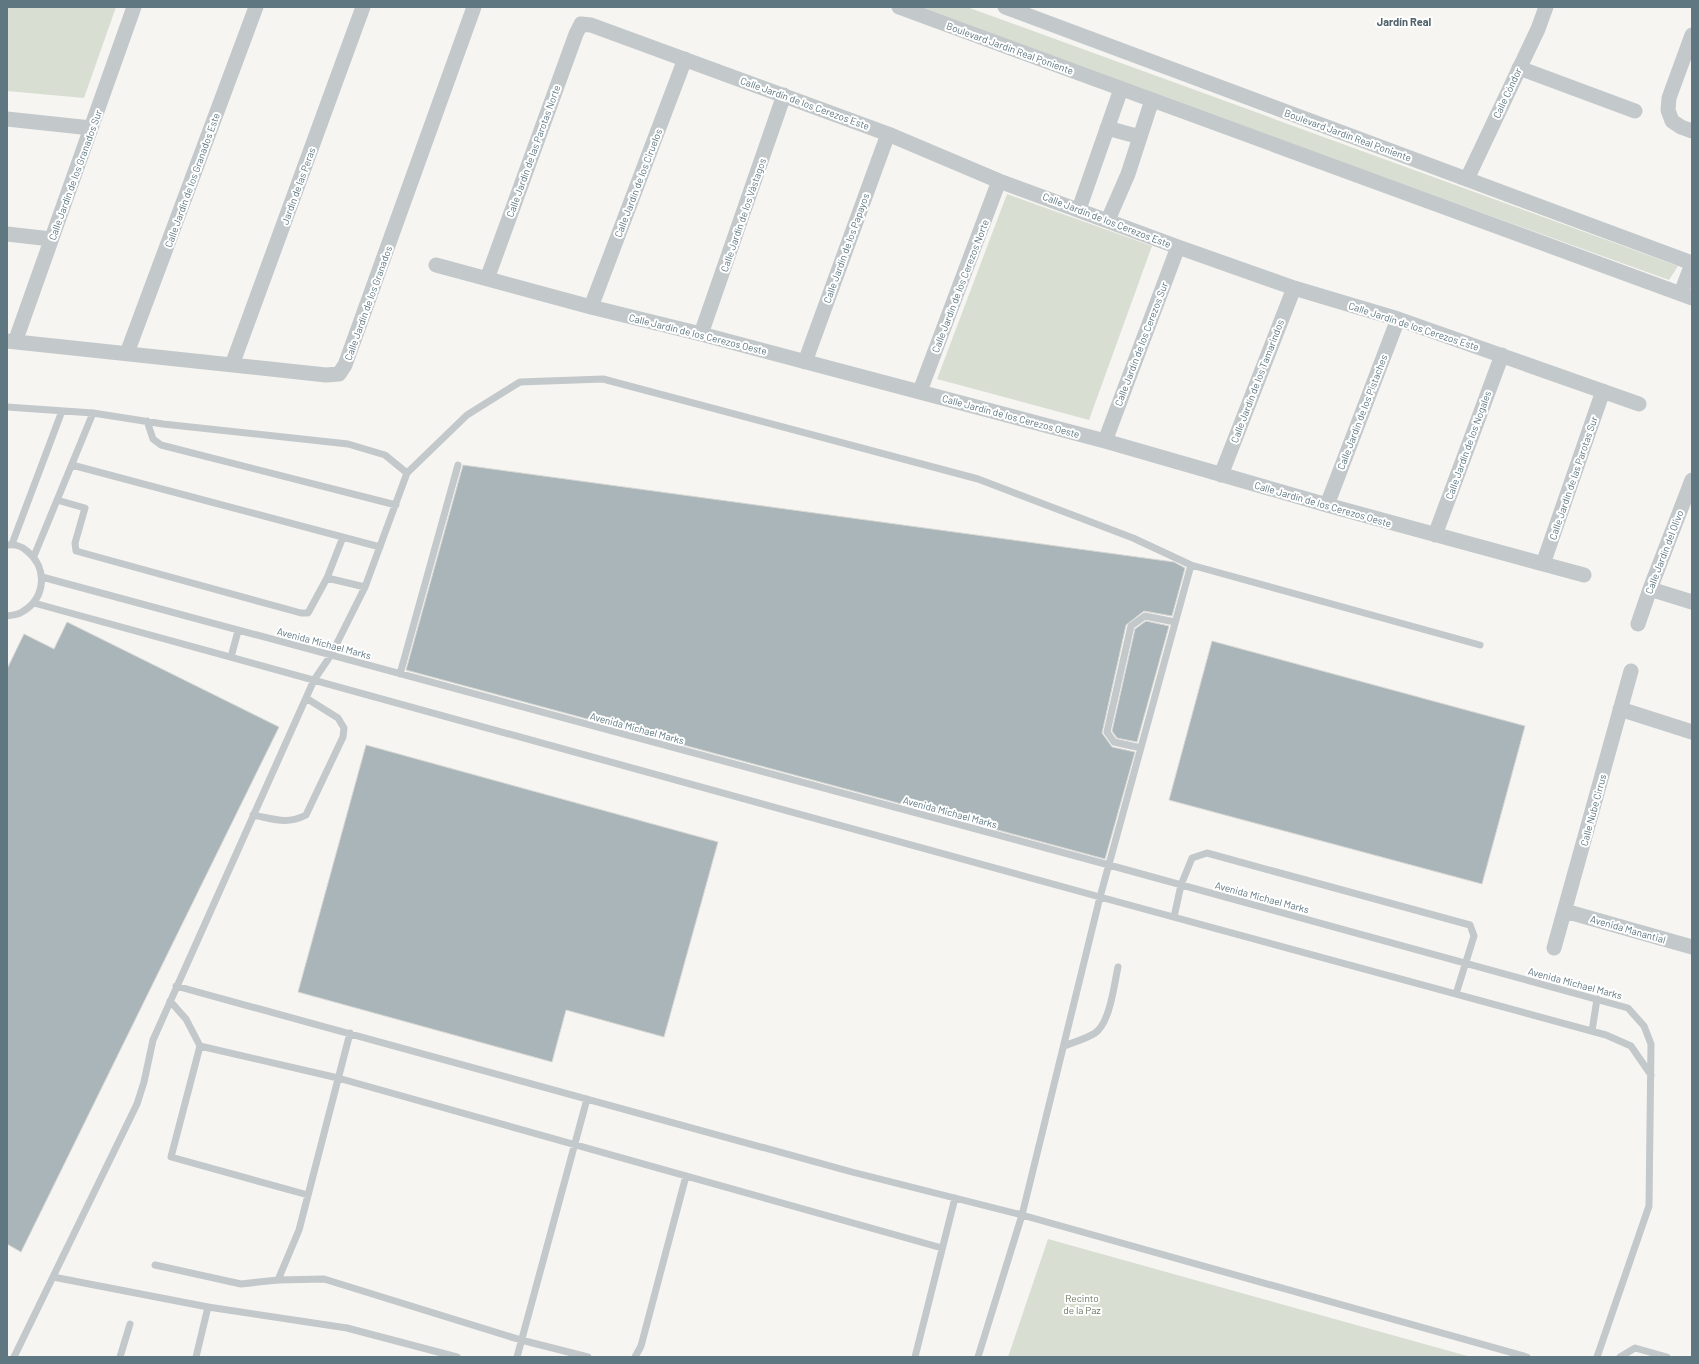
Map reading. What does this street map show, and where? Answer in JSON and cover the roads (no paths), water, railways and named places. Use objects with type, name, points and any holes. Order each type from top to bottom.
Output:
[{"type":"street","name":"Calle Jardín de los Granados Sur","points":[[11,342],[51,239],[134,7]]},
{"type":"street","name":"Calle Jardín de los Granados Este","points":[[127,353],[256,7]]},
{"type":"street","name":"Jardín de las Peras","points":[[232,365],[363,7]]},
{"type":"street","name":"Calle Jardín de los Granados","points":[[11,342],[326,375],[339,374],[345,365],[474,7]]},
{"type":"street","name":"Boulevard Jardín Real Poniente","points":[[899,7],[1686,296]]},
{"type":"street","name":"Boulevard Jardín Real Poniente","points":[[1005,7],[1692,263]]},
{"type":"street","name":"Calle Cóndor","points":[[1467,179],[1538,29],[1546,7]]},
{"type":"street","name":"Calle Jardín de los Cerezos Este","points":[[581,24],[591,25],[888,134],[1000,181],[1079,209],[1178,247],[1294,288],[1398,319],[1639,404]]},
{"type":"street","name":"Calle Jardín de las Parotas Norte","points":[[487,279],[576,34],[581,24]]},
{"type":"street","points":[[1692,35],[1669,98],[1668,110],[1672,121],[1681,127],[1692,131]]},
{"type":"street","name":"Calle Jardín de los Ciruelos","points":[[591,307],[685,59]]},
{"type":"street","points":[[1519,68],[1635,111]]},
{"type":"street","points":[[1079,209],[1121,89]]},
{"type":"street","name":"Calle Jardín de los Vástagos","points":[[701,334],[784,96]]},
{"type":"street","points":[[1108,220],[1128,174],[1152,100]]},
{"type":"street","points":[[7,119],[91,128]]},
{"type":"street","points":[[1107,128],[1140,137]]},
{"type":"street","name":"Calle Jardín de los Papayos","points":[[805,362],[888,134]]},
{"type":"street","name":"Calle Jardín de los Cerezos Norte","points":[[920,392],[1000,181]]},
{"type":"street","points":[[7,234],[51,239]]},
{"type":"street","name":"Calle Jardín de los Cerezos Sur","points":[[1105,441],[1178,247]]},
{"type":"street","points":[[1686,296],[1692,263]]},
{"type":"street","name":"Calle Jardín de los Cerezos Oeste","points":[[436,265],[1105,441],[1327,505],[1584,575]]},
{"type":"street","name":"Calle Jardín de los Tamarindos","points":[[1221,475],[1294,288]]},
{"type":"street","name":"Calle Jardín de los Pistaches","points":[[1327,505],[1398,319]]},
{"type":"street","name":"Calle Jardín de los Nogales","points":[[1435,535],[1502,356]]},
{"type":"street","name":"Calle Jardín de las Parotas Sur","points":[[1543,564],[1603,391]]},
{"type":"street","name":"Calle Jardín del Olivo","points":[[1638,624],[1692,480]]},
{"type":"street","points":[[1650,589],[1692,602]]},
{"type":"street","name":"Calle Nube Cirrus","points":[[1554,948],[1630,671]]},
{"type":"street","points":[[1620,709],[1692,732]]},
{"type":"street","name":"Avenida Manantial","points":[[1565,911],[1691,942]]},
{"type":"lane","points":[[7,1354],[14,1357],[137,1104],[144,1082],[153,1040],[176,986],[314,680],[332,655],[365,588],[407,473],[467,415],[520,382],[603,379],[978,479],[1133,538],[1191,565],[1480,645]]},
{"type":"lane","points":[[7,406],[93,414],[163,424],[348,444],[384,455],[407,473]]},
{"type":"lane","points":[[7,616],[21,613],[34,603],[41,591],[42,577],[40,566],[34,556],[24,548],[10,544],[62,411]]},
{"type":"lane","points":[[34,556],[93,414]]},
{"type":"lane","points":[[147,421],[153,439],[161,444],[396,505]]},
{"type":"lane","points":[[72,465],[380,547]]},
{"type":"lane","points":[[400,674],[458,465]]},
{"type":"lane","points":[[57,500],[85,508],[75,542],[76,551],[301,613],[308,612],[327,578],[344,537]]},
{"type":"lane","points":[[978,1357],[1022,1215],[1100,897],[1191,565]]},
{"type":"lane","name":"Avenida Michael Marks","points":[[42,577],[1109,865],[1628,1008],[1644,1026],[1651,1044],[1649,1206],[1597,1357]]},
{"type":"lane","points":[[327,578],[365,588]]},
{"type":"lane","points":[[34,603],[1606,1035],[1631,1046],[1651,1075]]},
{"type":"lane","points":[[1141,748],[1114,742],[1106,732],[1131,626],[1145,616],[1175,622]]},
{"type":"lane","points":[[231,657],[238,631]]},
{"type":"lane","points":[[253,815],[284,821],[295,820],[306,815],[343,737],[344,728],[338,718],[306,698]]},
{"type":"lane","points":[[1174,917],[1181,885],[1192,858],[1207,853],[1470,925],[1474,936],[1456,994]]},
{"type":"lane","points":[[1064,1046],[1094,1034],[1102,1028],[1106,1018],[1118,967]]},
{"type":"lane","points":[[176,986],[852,1172],[1022,1215],[1527,1357]]},
{"type":"lane","points":[[1592,1031],[1597,999]]},
{"type":"lane","points":[[170,1001],[186,1019],[200,1046],[171,1157],[308,1195]]},
{"type":"lane","points":[[278,1280],[299,1230],[350,1033]]},
{"type":"lane","points":[[200,1046],[338,1078],[942,1248]]},
{"type":"lane","points":[[517,1357],[587,1099]]},
{"type":"lane","points":[[635,1357],[641,1346],[686,1176]]},
{"type":"lane","points":[[915,1357],[955,1198]]},
{"type":"lane","points":[[155,1265],[241,1284],[278,1280],[324,1279],[521,1340],[588,1357]]},
{"type":"lane","points":[[53,1277],[208,1307],[347,1328],[457,1357]]},
{"type":"lane","points":[[196,1357],[208,1307]]},
{"type":"lane","points":[[120,1357],[130,1324]]},
{"type":"lane","points":[[1620,1357],[1635,1348],[1667,1357]]},
{"type":"district","name":"Jardín Real","points":[[1404,22]]},
{"type":"park label","name":"Recinto de la Paz","points":[[1082,1304]]}]
